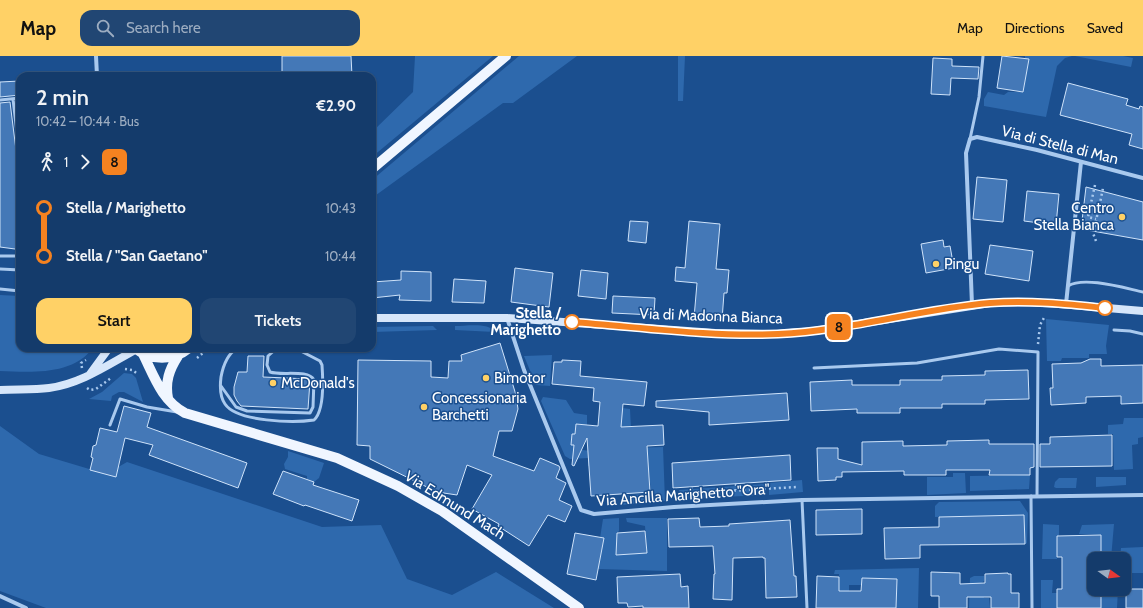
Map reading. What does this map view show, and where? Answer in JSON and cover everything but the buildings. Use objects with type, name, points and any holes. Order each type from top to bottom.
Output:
[{"type":"main road","points":[[376,167],[506,56]]},
{"type":"main road","name":"Via di Madonna Bianca","points":[[376,318],[507,318],[715,333],[777,334],[814,331],[990,303],[1026,302],[1066,304],[1143,311]]},
{"type":"main road","points":[[88,376],[106,352]]},
{"type":"main road","points":[[0,390],[50,388],[88,376],[134,352]]},
{"type":"main road","name":"Via Edmund Mach","points":[[139,352],[169,402],[185,413],[337,458],[374,474],[442,511],[579,608]]},
{"type":"main road","points":[[144,352],[161,358],[178,356]]},
{"type":"main road","points":[[169,402],[166,387],[167,377],[178,356],[184,352]]},
{"type":"street","points":[[96,56],[97,72]]},
{"type":"street","name":"Via di Stella di Man","points":[[970,140],[977,137],[1037,150],[1143,178]]},
{"type":"street","points":[[970,140],[966,153],[972,305]]},
{"type":"street","points":[[1066,304],[1081,162]]},
{"type":"street","name":"Via Ancilla Marighetto \"Ora\"","points":[[507,318],[524,370],[581,510],[594,514],[674,507],[802,500],[932,499],[1143,494]]},
{"type":"street","points":[[0,596],[26,608]]},
{"type":"lane","points":[[970,140],[979,96],[983,56]]},
{"type":"lane","points":[[13,99],[16,124]]},
{"type":"lane","points":[[0,100],[16,99]]},
{"type":"lane","points":[[0,256],[16,256]]},
{"type":"lane","points":[[0,269],[16,270]]},
{"type":"lane","points":[[1068,286],[1074,282],[1091,282],[1143,292]]},
{"type":"lane","points":[[0,290],[16,291]]},
{"type":"lane","points":[[1114,330],[1143,334]]},
{"type":"lane","points":[[814,368],[916,363],[999,349],[1038,352],[1037,496]]},
{"type":"lane","points":[[233,352],[226,362],[220,385],[224,404],[233,412],[263,420],[314,420],[320,412],[322,406],[322,365],[320,361],[303,352]]},
{"type":"lane","points":[[220,385],[236,407],[247,411],[310,412],[313,407],[314,380],[306,374],[270,372],[267,365],[268,356],[272,352]]},
{"type":"lane","points":[[110,425],[120,399],[147,407],[185,413]]},
{"type":"lane","points":[[1031,496],[1032,608]]},
{"type":"lane","points":[[802,500],[807,608]]},
{"type":"path","points":[[1095,186],[1088,217],[1096,219]]},
{"type":"path","points":[[1096,241],[1093,233],[1097,208],[1103,188]]},
{"type":"path","points":[[1038,352],[1040,326],[1046,316]]},
{"type":"path","points":[[193,360],[201,356],[204,352]]},
{"type":"path","points":[[119,371],[129,368],[137,372],[140,377]]},
{"type":"path","points":[[87,386],[87,389],[94,391],[113,376]]},
{"type":"path","points":[[767,481],[768,488]]},
{"type":"path","points":[[736,484],[736,490]]},
{"type":"path","points":[[691,487],[692,492]]},
{"type":"path","points":[[674,494],[797,487]]},
{"type":"shaded area","points":[[415,56],[493,56],[376,154],[376,128],[413,92]]},
{"type":"shaded area","points":[[519,56],[577,56],[513,103],[503,103],[376,195],[376,177]]},
{"type":"shaded area","points":[[678,56],[685,56],[683,101],[678,101]]},
{"type":"shaded area","points":[[1025,56],[1072,56],[1065,58],[1057,66],[1046,117],[984,106],[984,99],[988,92],[1004,95],[1008,92],[1023,92],[1029,60],[1025,59]]},
{"type":"shaded area","points":[[1075,56],[1123,56],[1133,58],[1131,67]]},
{"type":"shaded area","points":[[0,295],[16,296],[16,352],[89,352],[74,364],[62,368],[37,372],[0,371]]},
{"type":"shaded area","points":[[1046,319],[1109,325],[1106,346],[1107,354],[1089,354],[1089,358],[1062,358],[1061,361],[1047,361]]},
{"type":"shaded area","points":[[433,326],[437,330],[376,332],[376,327]]},
{"type":"shaded area","points":[[455,326],[483,326],[492,329],[495,332],[455,330]]},
{"type":"shaded area","points":[[552,355],[550,386],[536,385],[524,356]]},
{"type":"shaded area","points":[[124,373],[132,374],[136,378],[143,402],[124,392],[119,392],[112,396],[111,401],[89,399],[102,392]]},
{"type":"shaded area","points":[[543,397],[566,400],[574,413],[587,415],[587,425],[576,424],[575,434],[572,434],[571,444],[574,445],[574,449],[599,452],[619,450],[621,421],[601,415],[599,405],[630,409],[632,448],[663,447],[665,501],[622,505],[622,496],[651,493],[648,461],[588,466],[588,458],[570,459],[565,456],[541,401]]},
{"type":"shaded area","points":[[1124,418],[1143,418],[1143,437],[1138,438],[1138,444],[1132,445],[1133,469],[1114,470],[1113,434],[1108,434],[1108,425],[1123,424]]},
{"type":"shaded area","points":[[0,426],[39,454],[106,474],[127,462],[322,527],[381,525],[407,579],[452,595],[496,572],[554,608],[46,608],[0,591]]},
{"type":"shaded area","points":[[288,451],[324,463],[319,478],[314,482],[307,479],[307,476],[285,469],[284,464],[288,457]]},
{"type":"shaded area","points":[[953,473],[965,473],[966,493],[927,495],[927,477],[953,477]]},
{"type":"shaded area","points":[[1030,475],[1029,489],[970,491],[970,476]]},
{"type":"shaded area","points":[[1096,477],[1126,477],[1126,485],[1096,487]]},
{"type":"shaded area","points":[[1059,478],[1077,478],[1076,488],[1054,487],[1055,482]]},
{"type":"shaded area","points":[[802,480],[803,492],[769,495],[769,483]]},
{"type":"shaded area","points":[[765,484],[766,495],[681,499],[679,490]]},
{"type":"shaded area","points":[[1020,501],[1028,513],[1027,543],[1025,544],[1024,515],[935,517],[935,506],[939,502]]},
{"type":"shaded area","points":[[619,518],[619,531],[617,533],[618,555],[647,553],[645,526],[627,522],[626,518],[667,518],[667,571],[598,569],[604,539],[600,538],[603,519]]},
{"type":"shaded area","points":[[1043,524],[1059,525],[1059,536],[1057,536],[1057,559],[1042,559]]},
{"type":"shaded area","points":[[1114,524],[1112,552],[1101,552],[1101,535],[1079,534],[1082,525]]},
{"type":"shaded area","points":[[1143,547],[1143,573],[1131,573],[1131,552],[1121,552],[1121,548]]},
{"type":"shaded area","points":[[919,568],[918,608],[896,608],[897,579],[862,578],[862,585],[849,585],[849,591],[839,591],[839,574],[834,574],[835,570]]},
{"type":"shaded area","points":[[974,576],[984,576],[984,581],[980,584],[984,598],[989,598],[990,608],[969,608],[970,578]]},
{"type":"shaded area","points":[[1041,580],[1053,580],[1052,593],[1057,593],[1057,608],[1041,608]]},
{"type":"shaded area","points":[[1101,596],[1118,596],[1117,608],[1101,608]]},
{"type":"bus line","name":"8","points":[[572,322],[715,333],[777,334],[814,331],[990,303],[1026,302],[1105,308]]},
{"type":"place","name":"Centro Stella Bianca","points":[[1122,217]]},
{"type":"place","name":"Pingu","points":[[936,264]]},
{"type":"place","name":"Stella / Marighetto","points":[[572,322]]},
{"type":"place","name":"Bimotor","points":[[486,378]]},
{"type":"place","name":"McDonald's","points":[[273,383]]},
{"type":"place","name":"Concessionaria Barchetti","points":[[424,407]]}]
